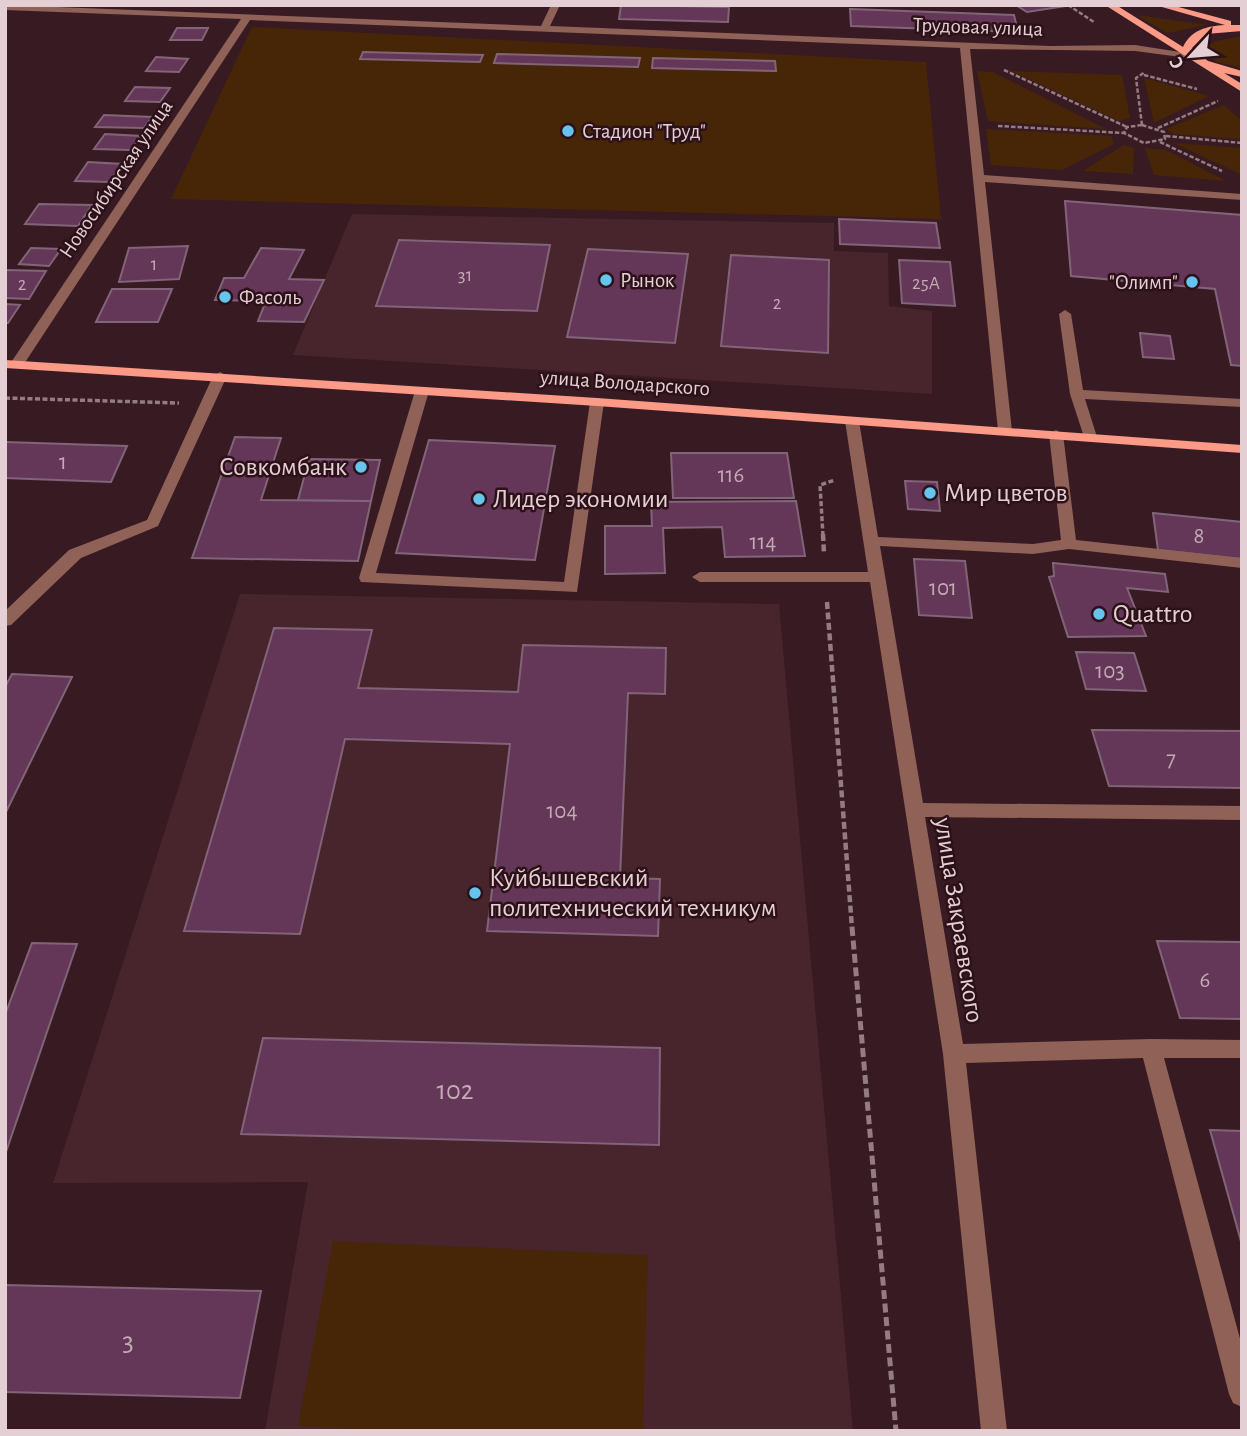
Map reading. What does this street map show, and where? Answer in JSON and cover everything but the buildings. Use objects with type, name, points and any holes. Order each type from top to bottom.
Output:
[{"type":"main road","points":[[1109,5],[1242,89]]},
{"type":"main road","points":[[1159,5],[1242,26]]},
{"type":"main road","points":[[1242,26],[1199,33],[1192,38],[1187,48],[1193,57],[1242,74]]},
{"type":"main road","name":"улица Володарского","points":[[11,364],[1090,436],[1242,449]]},
{"type":"street","points":[[322,20],[332,5]]},
{"type":"street","points":[[544,29],[556,5]]},
{"type":"street","name":"Трудовая улица","points":[[5,7],[965,46],[1135,48],[1193,57]]},
{"type":"street","name":"Новосибирская улица","points":[[11,364],[248,16]]},
{"type":"street","points":[[965,46],[1005,431]]},
{"type":"street","points":[[978,178],[1242,197]]},
{"type":"street","points":[[1065,314],[1077,394],[1090,436]]},
{"type":"street","points":[[5,621],[75,554],[153,523],[220,376]]},
{"type":"street","points":[[422,391],[367,578],[571,588],[597,402]]},
{"type":"street","points":[[1077,394],[1242,403]]},
{"type":"street","name":"улица Закраевского","points":[[852,421],[954,1054],[994,1431]]},
{"type":"street","points":[[1056,434],[1069,544]]},
{"type":"street","points":[[870,541],[1033,549],[1069,544],[1242,563]]},
{"type":"street","points":[[700,577],[877,577]]},
{"type":"street","points":[[914,810],[1242,813]]},
{"type":"street","points":[[1151,1048],[1242,1394]]},
{"type":"street","points":[[954,1054],[1242,1048]]},
{"type":"path","points":[[1010,68],[997,67],[1128,127],[1142,125],[1158,128],[1166,136],[1242,143]]},
{"type":"path","points":[[1142,125],[1136,78],[1150,69]]},
{"type":"path","points":[[1128,74],[1141,74],[1204,91]]},
{"type":"path","points":[[1158,128],[1219,100]]},
{"type":"path","points":[[972,124],[1124,133],[1137,141],[1160,142],[1230,175]]},
{"type":"path","points":[[1124,133],[1128,127]]},
{"type":"path","points":[[1160,142],[1166,136]]},
{"type":"path","points":[[5,398],[207,404]]},
{"type":"path","points":[[859,473],[820,485],[849,898],[896,1431]]},
{"type":"shaded area","points":[[1137,15],[1206,25],[1167,33]]},
{"type":"shaded area","name":"Стадион \"Труд\"","points":[[252,27],[926,62],[941,219],[171,199]]},
{"type":"shaded area","points":[[1242,36],[1242,68],[1217,62],[1206,54],[1206,47],[1216,41]]},
{"type":"shaded area","points":[[977,71],[993,72],[1106,129],[988,121]]},
{"type":"shaded area","points":[[1011,71],[1122,75],[1130,118],[1119,121]]},
{"type":"shaded area","points":[[1144,78],[1209,96],[1154,123]]},
{"type":"shaded area","points":[[1224,105],[1242,121],[1242,139],[1174,134],[1166,129]]},
{"type":"shaded area","points":[[986,129],[1111,136],[1114,144],[1062,170],[991,165]]},
{"type":"shaded area","points":[[1174,143],[1242,148],[1242,175]]},
{"type":"shaded area","points":[[1124,145],[1134,148],[1133,174],[1083,171]]},
{"type":"shaded area","points":[[1145,148],[1166,150],[1226,181],[1154,175]]},
{"type":"shaded area","name":"Рынок","points":[[352,214],[834,223],[834,251],[888,253],[889,306],[932,311],[932,394],[293,355]]},
{"type":"shaded area","name":"Куйбышевский политехнический техникум","points":[[240,594],[779,604],[853,1431],[265,1431],[308,1182],[53,1183]]},
{"type":"shaded area","points":[[333,1241],[648,1255],[643,1431],[399,1431],[298,1426]]},
{"type":"place","name":"Стадион \"Труд\"","points":[[568,131]]},
{"type":"place","name":"Рынок","points":[[606,280]]},
{"type":"place","name":"\"Олимп\"","points":[[1192,282]]},
{"type":"place","name":"Фасоль","points":[[225,297]]},
{"type":"place","name":"Совкомбанк","points":[[361,467]]},
{"type":"place","name":"Мир цветов","points":[[930,493]]},
{"type":"place","name":"Лидер экономии","points":[[479,499]]},
{"type":"place","name":"Quattro","points":[[1099,614]]},
{"type":"place","name":"Куйбышевский политехнический техникум","points":[[475,893]]}]
